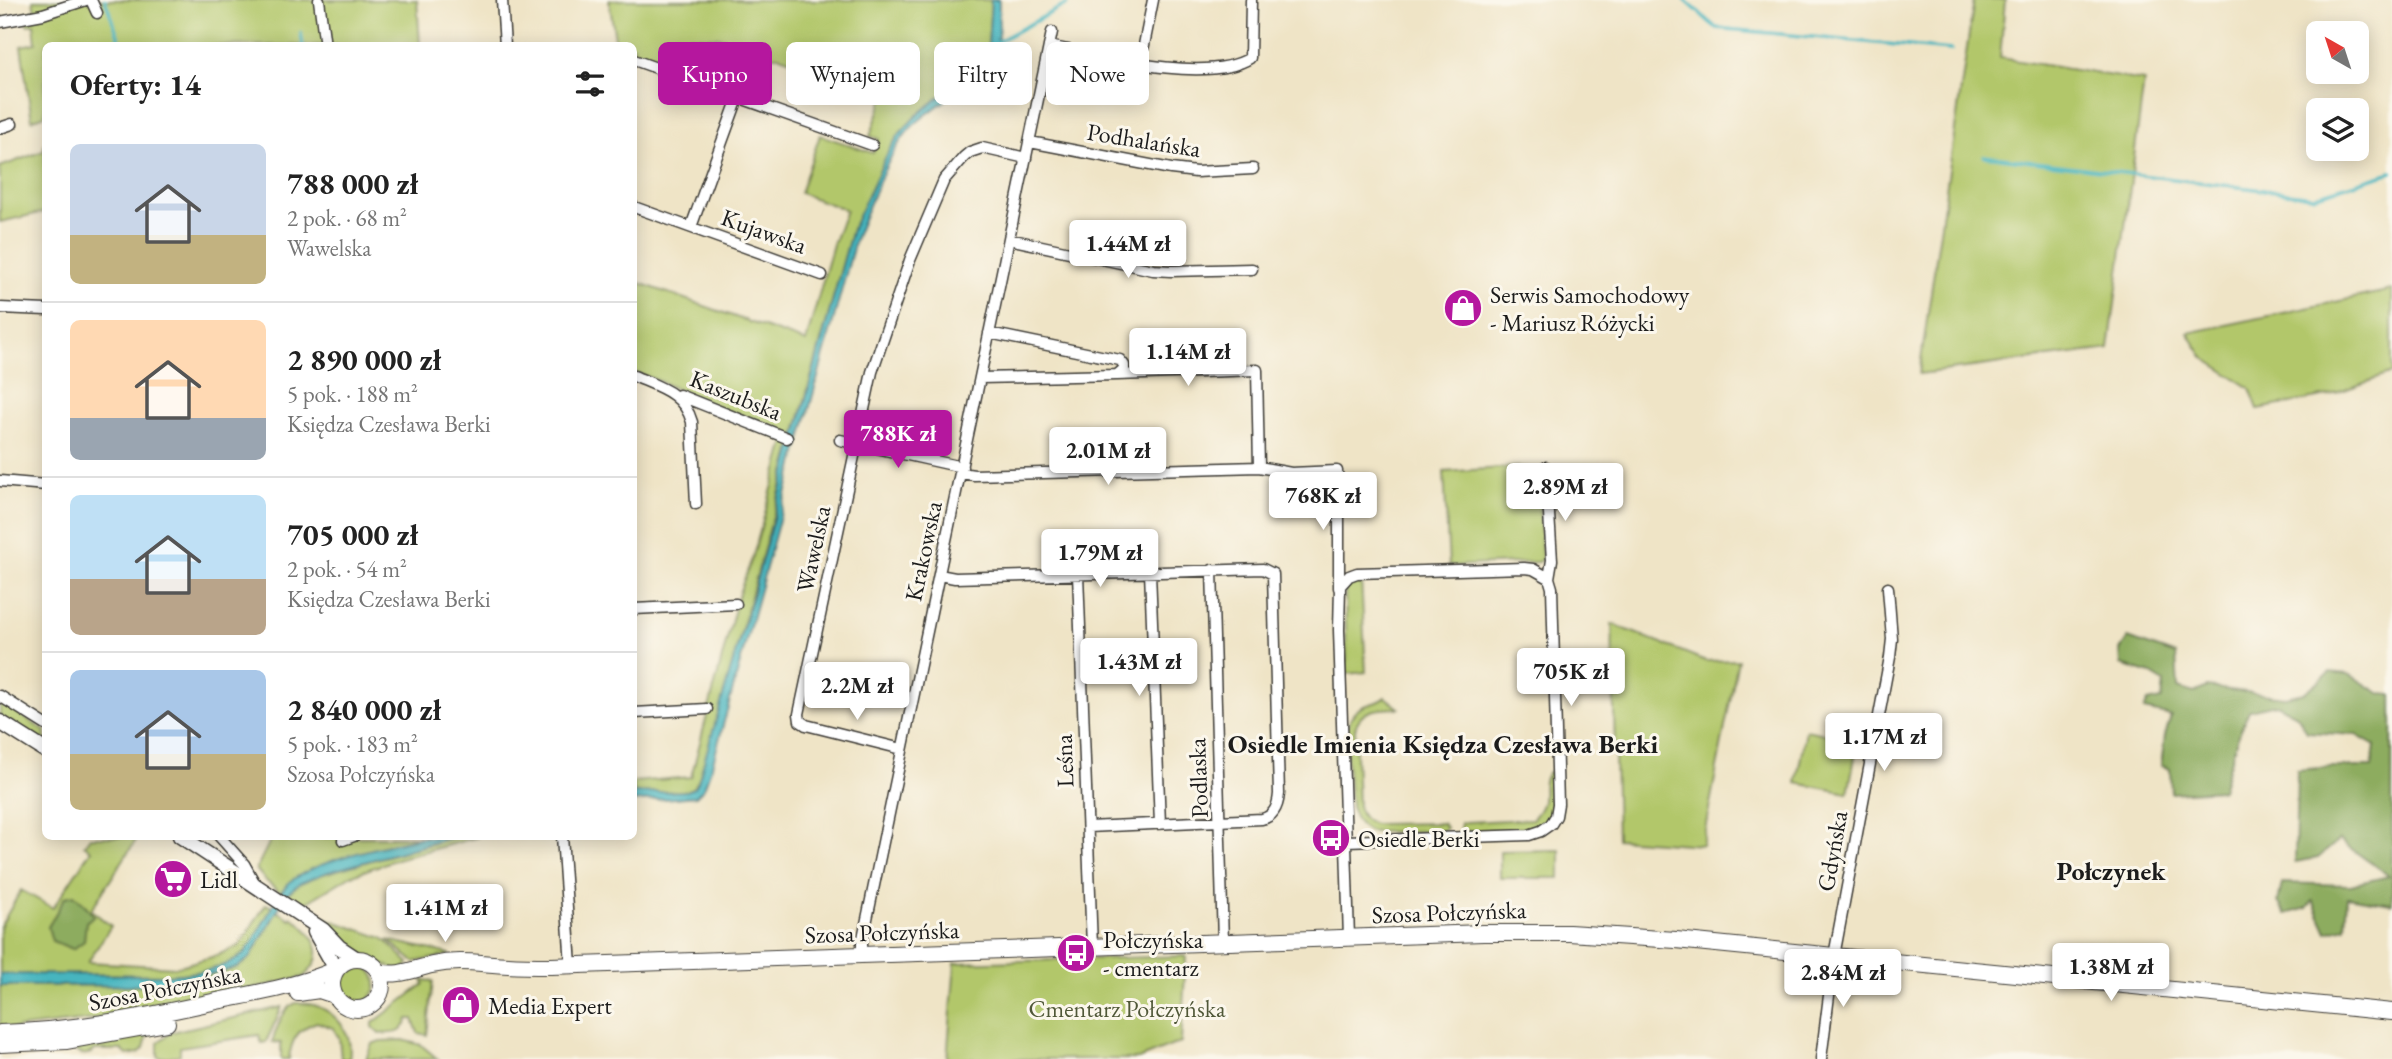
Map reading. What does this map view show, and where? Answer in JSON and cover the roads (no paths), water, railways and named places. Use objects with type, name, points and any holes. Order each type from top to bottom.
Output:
[{"type":"main road","name":"Szosa Połczyńska","points":[[376,1000],[402,984],[426,975],[504,965],[1569,933],[1654,938],[2392,1012]]},
{"type":"main road","points":[[357,958],[371,963],[379,972],[382,985],[376,1000],[366,1008],[355,1010],[343,1005],[334,995],[331,983],[336,970],[344,962],[357,958]]},
{"type":"main road","name":"Szosa Połczyńska","points":[[379,972],[398,975],[434,964],[454,962],[480,961],[504,965]]},
{"type":"main road","name":"Szosa Połczyńska","points":[[0,1033],[61,1030],[109,1023],[308,981],[336,970]]},
{"type":"main road","name":"Szosa Połczyńska","points":[[0,1044],[56,1042],[109,1034],[310,990],[334,995]]},
{"type":"street","points":[[0,22],[43,14],[88,0],[97,13]]},
{"type":"street","points":[[319,0],[324,42]]},
{"type":"street","points":[[502,0],[505,42]]},
{"type":"street","points":[[1145,42],[1153,0]]},
{"type":"street","points":[[1149,65],[1203,68],[1240,64],[1250,58],[1251,0]]},
{"type":"street","name":"Krakowska","points":[[1050,42],[1052,32]]},
{"type":"street","points":[[637,61],[658,69]]},
{"type":"street","name":"Krakowska","points":[[862,955],[862,943],[1046,61]]},
{"type":"street","name":"Kujawska","points":[[691,227],[735,105]]},
{"type":"street","points":[[758,105],[872,145]]},
{"type":"street","points":[[0,128],[12,124]]},
{"type":"street","name":"Podhalańska","points":[[1030,142],[1171,169],[1196,172],[1253,169]]},
{"type":"street","name":"Wawelska","points":[[902,749],[806,725],[800,721],[799,714],[872,372],[910,260],[944,180],[964,157],[976,149],[988,148],[1026,158]]},
{"type":"street","name":"Kujawska","points":[[637,207],[822,275]]},
{"type":"street","points":[[1009,239],[1153,270],[1252,269]]},
{"type":"street","points":[[0,308],[42,310]]},
{"type":"street","points":[[989,333],[1120,360],[1124,369],[1117,375]]},
{"type":"street","points":[[980,378],[1257,370],[1259,467]]},
{"type":"street","name":"Kaszubska","points":[[637,377],[787,438]]},
{"type":"street","name":"Kaszubska","points":[[670,391],[688,409],[692,422],[696,504]]},
{"type":"street","points":[[840,440],[974,475],[1259,467],[1292,474],[1337,471],[1349,938]]},
{"type":"street","points":[[1346,841],[1529,835],[1541,831],[1553,821],[1557,813],[1559,790],[1552,587],[1549,578],[1552,560],[1546,467]]},
{"type":"street","points":[[0,481],[42,485]]},
{"type":"street","points":[[1339,592],[1342,582],[1357,573],[1524,568],[1533,569],[1549,578]]},
{"type":"street","points":[[939,575],[955,578],[1263,569],[1273,575],[1278,803],[1273,813],[1264,819],[1088,827]]},
{"type":"street","name":"Podlaska","points":[[1212,570],[1223,942]]},
{"type":"street","points":[[1150,572],[1160,824]]},
{"type":"street","name":"Leśna","points":[[1077,574],[1092,947]]},
{"type":"street","name":"Gdyńska","points":[[1821,1059],[1834,956],[1890,657],[1892,639],[1888,588]]},
{"type":"street","points":[[637,609],[736,604]]},
{"type":"street","points":[[0,696],[42,722]]},
{"type":"street","points":[[637,713],[707,709]]},
{"type":"street","points":[[0,722],[42,748]]},
{"type":"street","points":[[186,840],[323,930],[339,947],[357,958]]},
{"type":"street","points":[[223,840],[244,864],[256,886]]},
{"type":"street","points":[[562,840],[571,965]]},
{"type":"street","points":[[309,922],[336,970]]},
{"type":"street","points":[[308,981],[320,966],[324,946]]},
{"type":"water","points":[[991,0],[999,0],[997,42],[988,42]]},
{"type":"water","points":[[934,101],[934,105],[939,105],[918,121],[901,141],[886,167],[856,237],[704,788],[696,796],[637,802],[637,793],[687,791],[698,782],[755,586],[852,229],[889,150],[915,117]]},
{"type":"water","points":[[409,840],[443,840],[328,872],[300,883],[287,894],[250,958],[236,968],[166,985],[0,986],[0,974],[167,975],[199,972],[221,966],[240,957],[247,950],[276,899],[290,882],[317,867],[352,854]]},
{"type":"waterway","points":[[105,0],[121,42]]},
{"type":"waterway","points":[[1685,0],[1716,28],[1951,50]]},
{"type":"waterway","points":[[997,42],[1067,4]]},
{"type":"waterway","points":[[301,33],[302,42]]},
{"type":"waterway","points":[[1984,156],[2313,196],[2392,172]]},
{"type":"place","name":"Serwis Samochodowy - Mariusz Różycki","points":[[1463,308]]},
{"type":"place","name":"Osiedle Berki","points":[[1331,838]]},
{"type":"place","name":"Lidl","points":[[173,879]]},
{"type":"place","name":"Połczyńska - cmentarz","points":[[1076,953]]},
{"type":"place","name":"Media Expert","points":[[461,1005]]},
{"type":"district","name":"Osiedle Imienia Księdza Czesława Berki","points":[[1443,744]]},
{"type":"district","name":"Połczynek","points":[[2111,871]]},
{"type":"park label","name":"Cmentarz Połczyńska","points":[[1127,1008]]}]
